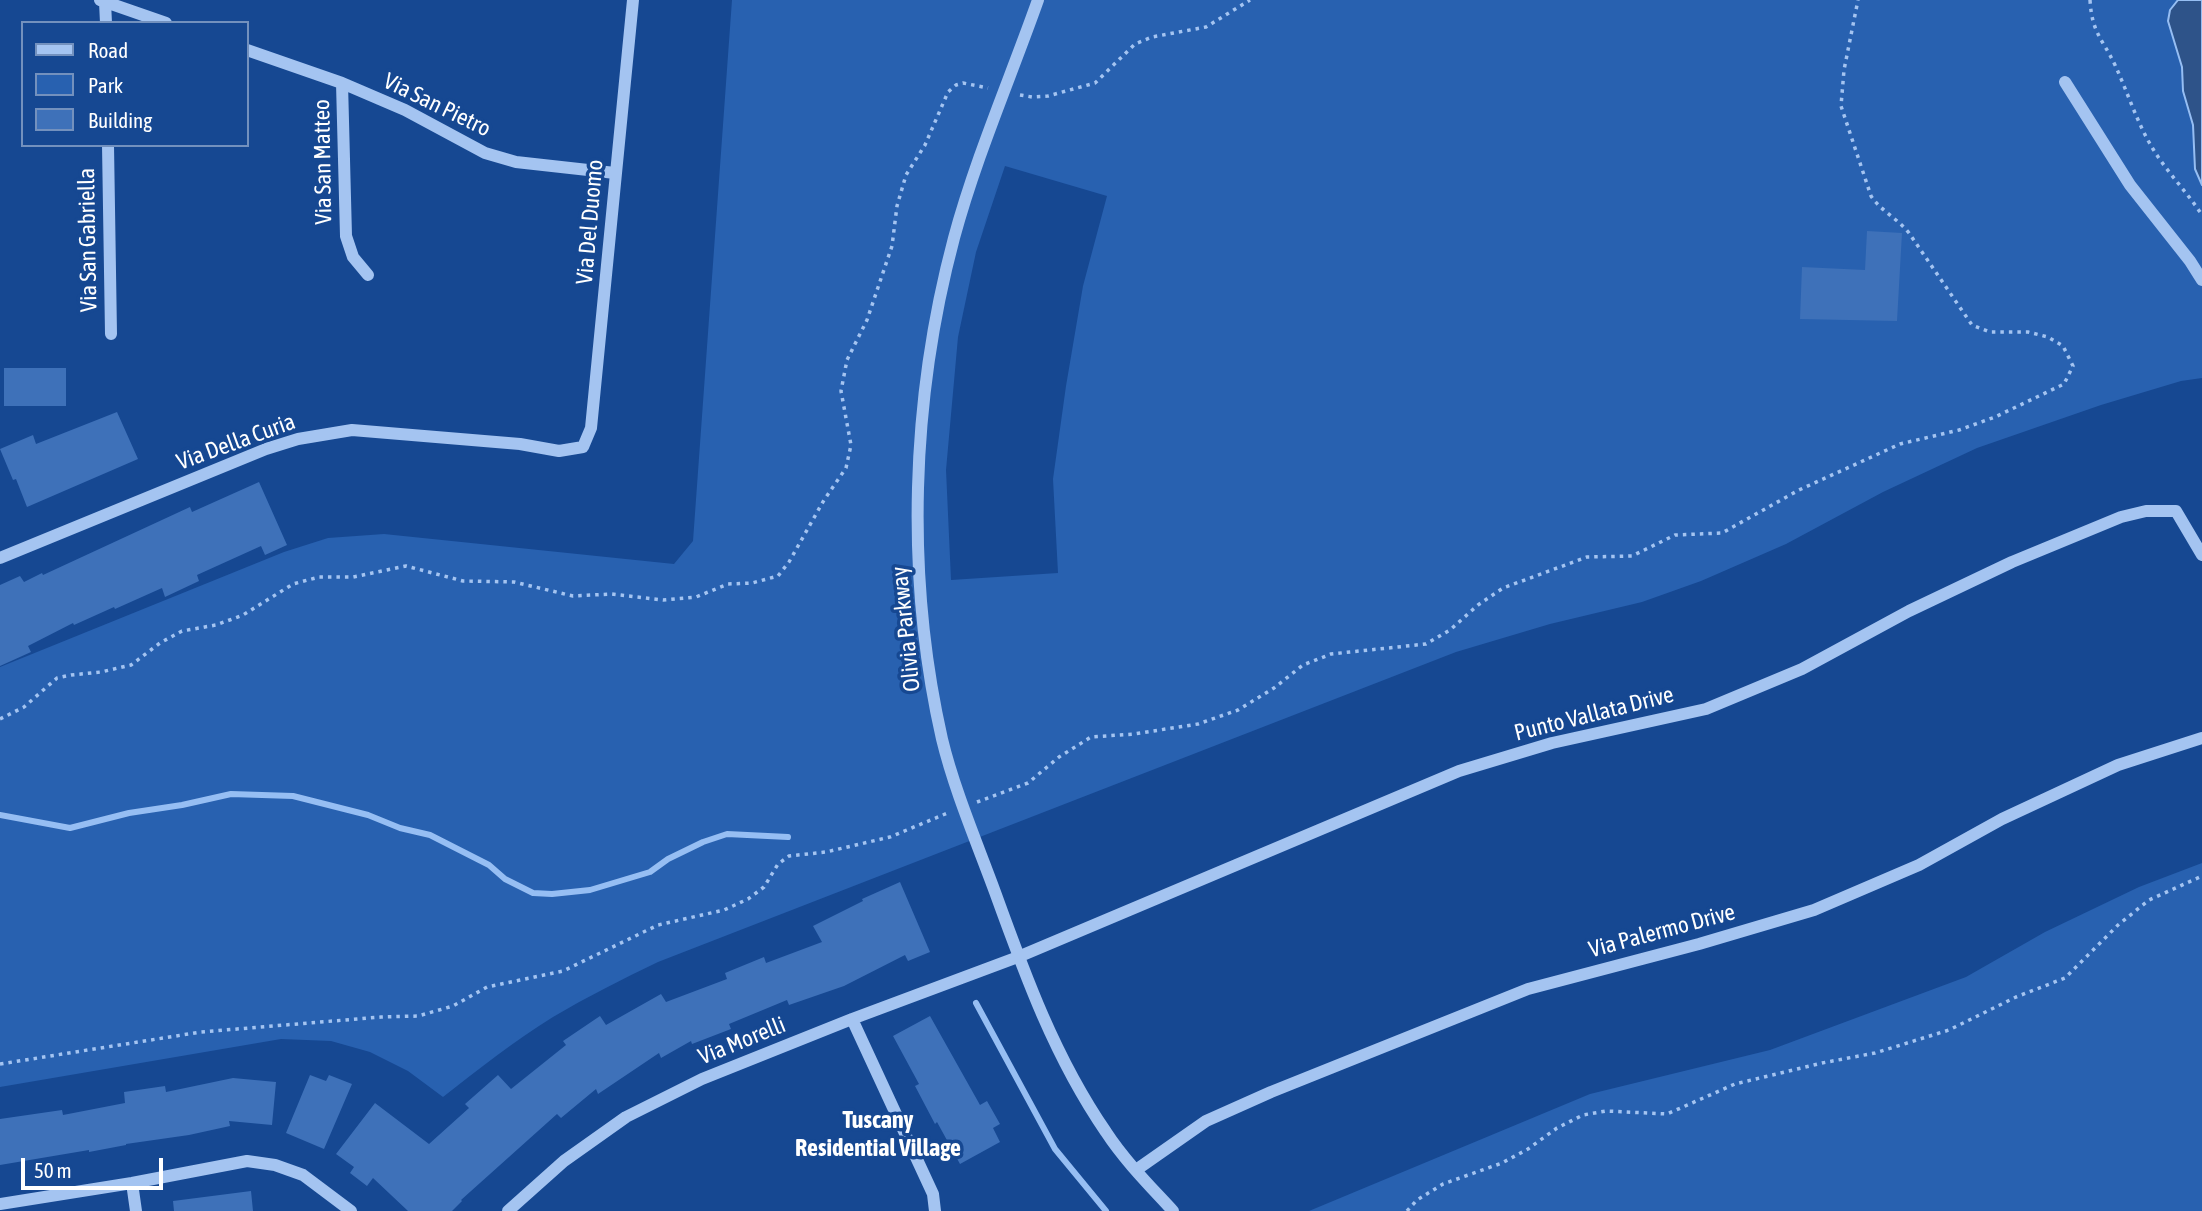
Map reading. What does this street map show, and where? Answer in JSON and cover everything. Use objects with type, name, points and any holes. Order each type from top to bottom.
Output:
[{"type":"street","name":"Via Del Duomo","points":[[583,447],[591,428],[633,0]]},
{"type":"street","name":"Olivia Parkway","points":[[1038,0],[978,162],[954,237],[939,302],[926,384],[919,462],[918,542],[922,607],[932,689],[943,742],[964,807],[1043,1020],[1107,1135],[1173,1211]]},
{"type":"street","points":[[106,21],[103,1],[160,21]]},
{"type":"street","name":"Via San Pietro","points":[[248,50],[342,83],[405,110],[485,153],[516,162],[615,173]]},
{"type":"street","points":[[2065,82],[2130,186],[2202,280]]},
{"type":"street","name":"Via San Matteo","points":[[342,83],[346,236],[353,257],[368,275]]},
{"type":"street","name":"Via San Gabriella","points":[[107,147],[111,334]]},
{"type":"street","name":"Via Della Curia","points":[[0,558],[267,449],[325,433],[352,430],[520,444],[559,451],[583,447]]},
{"type":"street","name":"Punto Vallata Drive","points":[[1018,957],[1459,771],[1552,743],[1706,709],[1801,669],[1909,611],[2012,562],[2121,517],[2146,511],[2176,511],[2202,555]]},
{"type":"street","name":"Via Palermo Drive","points":[[1136,1170],[1206,1121],[1271,1092],[1528,989],[1699,944],[1814,910],[1919,865],[2002,819],[2119,765],[2202,738]]},
{"type":"street","name":"Via Morelli","points":[[508,1211],[564,1161],[626,1117],[702,1079],[1018,957]]},
{"type":"street","points":[[852,1019],[933,1194],[934,1211]]},
{"type":"street","points":[[0,1204],[247,1161],[275,1165],[303,1175],[351,1211]]},
{"type":"street","points":[[132,1183],[136,1211]]},
{"type":"path","points":[[0,719],[24,707],[57,678],[131,665],[160,643],[182,631],[216,625],[243,615],[293,584],[319,577],[353,577],[406,566],[463,581],[514,582],[573,596],[612,594],[663,600],[696,597],[728,584],[752,583],[778,576],[846,468],[851,445],[841,391],[845,370],[867,320],[892,246],[897,206],[906,175],[925,145],[948,92],[956,85],[969,83],[1032,97],[1048,96],[1095,83],[1135,44],[1152,37],[1206,27],[1250,0]]},
{"type":"path","points":[[0,1064],[201,1032],[418,1016],[453,1006],[487,987],[563,971],[658,925],[724,910],[748,899],[764,887],[778,864],[789,856],[826,852],[890,837],[1028,783],[1059,757],[1091,737],[1133,734],[1198,723],[1238,710],[1274,688],[1303,664],[1331,654],[1426,644],[1450,630],[1478,605],[1503,588],[1587,557],[1632,556],[1675,535],[1722,533],[1799,490],[1900,444],[1959,430],[1995,417],[2064,384],[2073,366],[2063,346],[2048,337],[2028,332],[1990,332],[1972,325],[1900,221],[1878,206],[1871,196],[1841,106],[1844,70],[1858,0]]},
{"type":"path","points":[[2090,0],[2096,33],[2110,54],[2143,130],[2154,151],[2189,194],[2202,215]]},
{"type":"path","points":[[1407,1211],[1417,1200],[1443,1184],[1502,1163],[1583,1115],[1606,1111],[1667,1114],[1735,1084],[1875,1053],[1949,1030],[2016,996],[2065,978],[2118,925],[2149,900],[2202,876]]},
{"type":"green space","points":[[732,0],[2202,0],[2202,378],[2181,381],[2101,405],[1977,448],[1883,492],[1786,544],[1701,581],[1642,602],[1550,624],[1456,652],[658,962],[553,1017],[443,1097],[408,1071],[370,1052],[331,1041],[281,1039],[0,1087],[0,667],[284,552],[328,538],[384,534],[674,564],[693,541]],"holes":[[[1005,166],[1107,196],[1083,286],[1053,479],[1058,573],[951,580],[946,470],[958,337],[976,252]]]},
{"type":"green space","points":[[2202,863],[2202,1211],[1309,1211],[1590,1094],[1770,1050],[1966,977],[2045,932],[2139,887]]},
{"type":"shaded area","points":[[2178,0],[2202,0],[2202,185],[2195,169],[2193,125],[2183,91],[2182,67],[2168,21],[2170,10]]},
{"type":"building","points":[[1867,231],[1902,233],[1897,321],[1800,319],[1802,267],[1865,270]]},
{"type":"building","points":[[4,368],[66,368],[66,406],[4,406]]},
{"type":"building","points":[[117,412],[138,459],[27,507],[0,449],[33,435],[36,444]]},
{"type":"building","points":[[259,482],[287,545],[265,555],[261,546],[197,575],[199,581],[165,597],[162,588],[115,609],[114,607],[74,625],[73,623],[28,646],[31,652],[0,666],[0,585],[20,576],[24,582],[42,573],[43,575],[190,507],[192,512]]},
{"type":"building","points":[[900,882],[930,952],[908,961],[905,955],[844,986],[789,1005],[787,1000],[729,1024],[731,1029],[692,1044],[691,1041],[661,1058],[659,1053],[598,1094],[596,1089],[561,1118],[557,1114],[452,1211],[408,1211],[373,1178],[367,1186],[350,1173],[354,1167],[336,1154],[375,1103],[429,1144],[469,1108],[465,1104],[498,1075],[511,1089],[566,1045],[563,1041],[600,1016],[606,1025],[661,994],[666,1002],[727,979],[725,973],[764,957],[766,963],[822,942],[813,926]]},
{"type":"building","points":[[930,1016],[980,1105],[987,1101],[1000,1124],[993,1128],[1000,1142],[960,1164],[915,1086],[919,1084],[893,1036]]},
{"type":"building","points":[[310,1075],[326,1081],[329,1075],[352,1084],[324,1149],[286,1133]]},
{"type":"building","points":[[233,1078],[276,1082],[272,1125],[229,1121],[230,1126],[189,1135],[0,1165],[0,1119],[62,1110],[63,1115],[125,1103],[124,1092],[165,1086],[166,1092]]},
{"type":"building","points":[[251,1191],[253,1211],[174,1211],[173,1201]]},
{"type":"waterway","points":[[0,815],[70,828],[129,813],[231,794],[293,796],[368,815],[400,828],[430,835],[489,865],[505,879],[533,893],[552,894],[590,890],[650,872],[668,859],[727,834],[788,837]]},
{"type":"waterway","points":[[976,1003],[1055,1149],[1106,1211]]},
{"type":"district","name":"Tuscany Residential Village","points":[[878,1134]]}]
